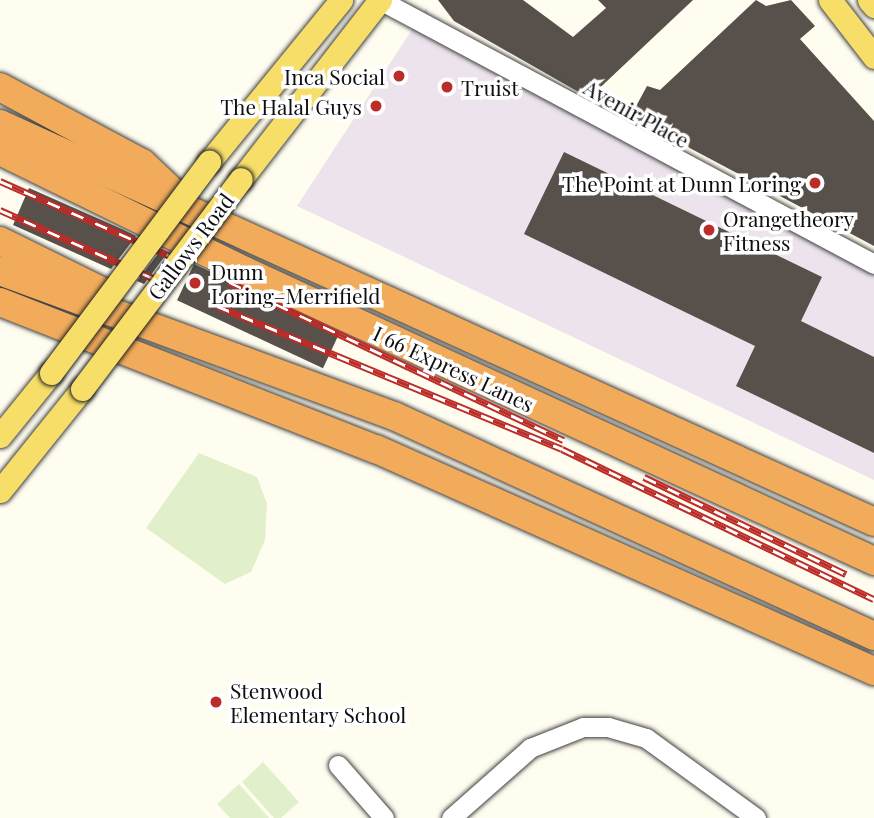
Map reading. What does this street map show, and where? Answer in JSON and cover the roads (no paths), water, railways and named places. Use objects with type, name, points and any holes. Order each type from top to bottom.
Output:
[{"type":"highway","points":[[0,88],[142,163],[195,214]]},
{"type":"highway","points":[[0,124],[874,522]]},
{"type":"highway","name":"I 66 Express Lanes","points":[[8,156],[245,271],[874,561]]},
{"type":"highway","points":[[0,240],[208,344]]},
{"type":"highway","points":[[0,271],[208,344],[509,465],[874,636]]},
{"type":"highway","points":[[0,302],[376,449],[874,671]]},
{"type":"main road","name":"Gallows Road","points":[[0,436],[51,373],[209,162],[341,0]]},
{"type":"main road","name":"Gallows Road","points":[[0,491],[82,389],[240,179],[380,0]]},
{"type":"main road","points":[[830,0],[874,57]]},
{"type":"main road","points":[[869,0],[874,6]]},
{"type":"street","name":"Avenir Place","points":[[380,0],[874,264]]},
{"type":"street","points":[[451,818],[530,748],[552,735],[583,727],[608,727],[646,738],[742,814]]},
{"type":"street","points":[[338,765],[384,818]]},
{"type":"railway","points":[[0,181],[181,261]]},
{"type":"railway","points":[[0,210],[166,284]]},
{"type":"railway","points":[[229,282],[564,440]]},
{"type":"railway","points":[[217,306],[562,449],[874,599]]},
{"type":"railway","points":[[644,477],[846,574]]},
{"type":"place","name":"Inca Social","points":[[399,76]]},
{"type":"place","name":"Truist","points":[[447,87]]},
{"type":"place","name":"The Halal Guys","points":[[376,106]]},
{"type":"place","name":"The Point at Dunn Loring","points":[[815,183]]},
{"type":"place","name":"Orangetheory Fitness","points":[[709,230]]},
{"type":"place","name":"Dunn Loring–Merrifield","points":[[195,283]]},
{"type":"place","name":"Stenwood Elementary School","points":[[216,702]]}]
